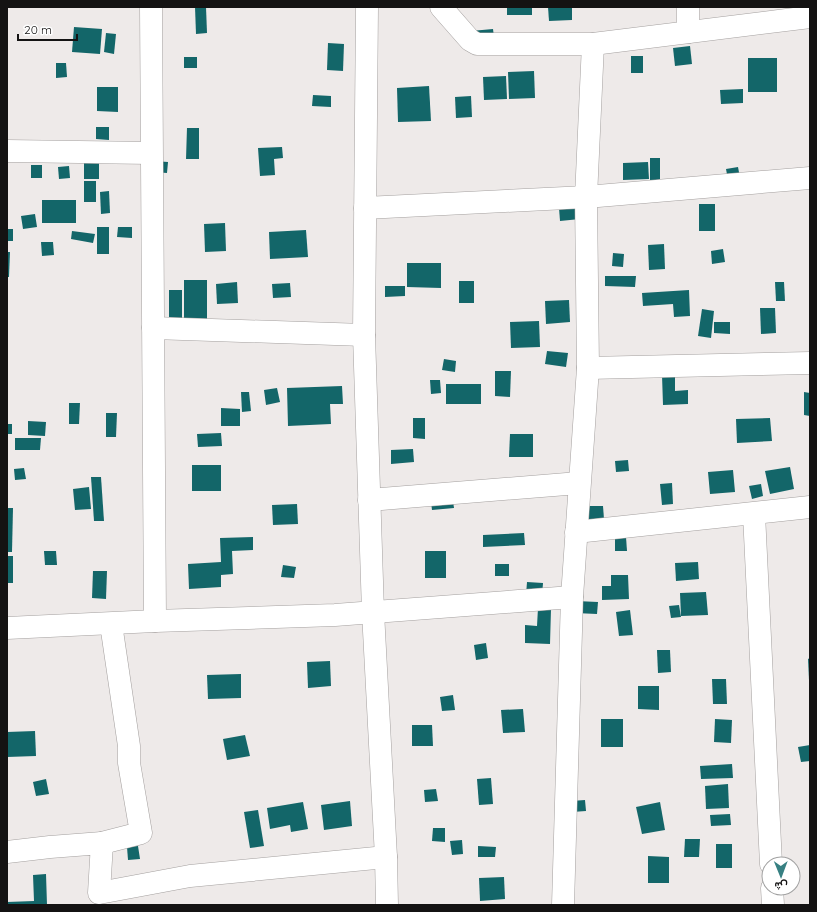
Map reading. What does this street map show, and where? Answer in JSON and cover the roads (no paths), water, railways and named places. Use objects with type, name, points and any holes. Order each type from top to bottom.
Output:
[{"type":"street","points":[[151,7],[155,621]]},
{"type":"street","points":[[367,7],[364,334],[373,612],[386,857],[387,905]]},
{"type":"street","points":[[441,7],[470,40],[477,44],[592,44],[810,17]]},
{"type":"street","points":[[688,7],[688,32]]},
{"type":"street","points":[[563,905],[572,597],[588,368],[586,197],[592,44]]},
{"type":"street","points":[[7,151],[151,153]]},
{"type":"street","points":[[365,208],[586,197],[810,178]]},
{"type":"street","points":[[153,328],[364,334]]},
{"type":"street","points":[[588,368],[810,363]]},
{"type":"street","points":[[369,500],[579,483]]},
{"type":"street","points":[[576,532],[810,507]]},
{"type":"street","points":[[754,514],[771,856]]},
{"type":"street","points":[[7,628],[335,615],[572,597]]},
{"type":"street","points":[[7,852],[50,846],[102,843],[141,833],[129,763],[129,746],[111,624]]},
{"type":"street","points":[[102,843],[99,893],[190,876],[386,857]]}]
